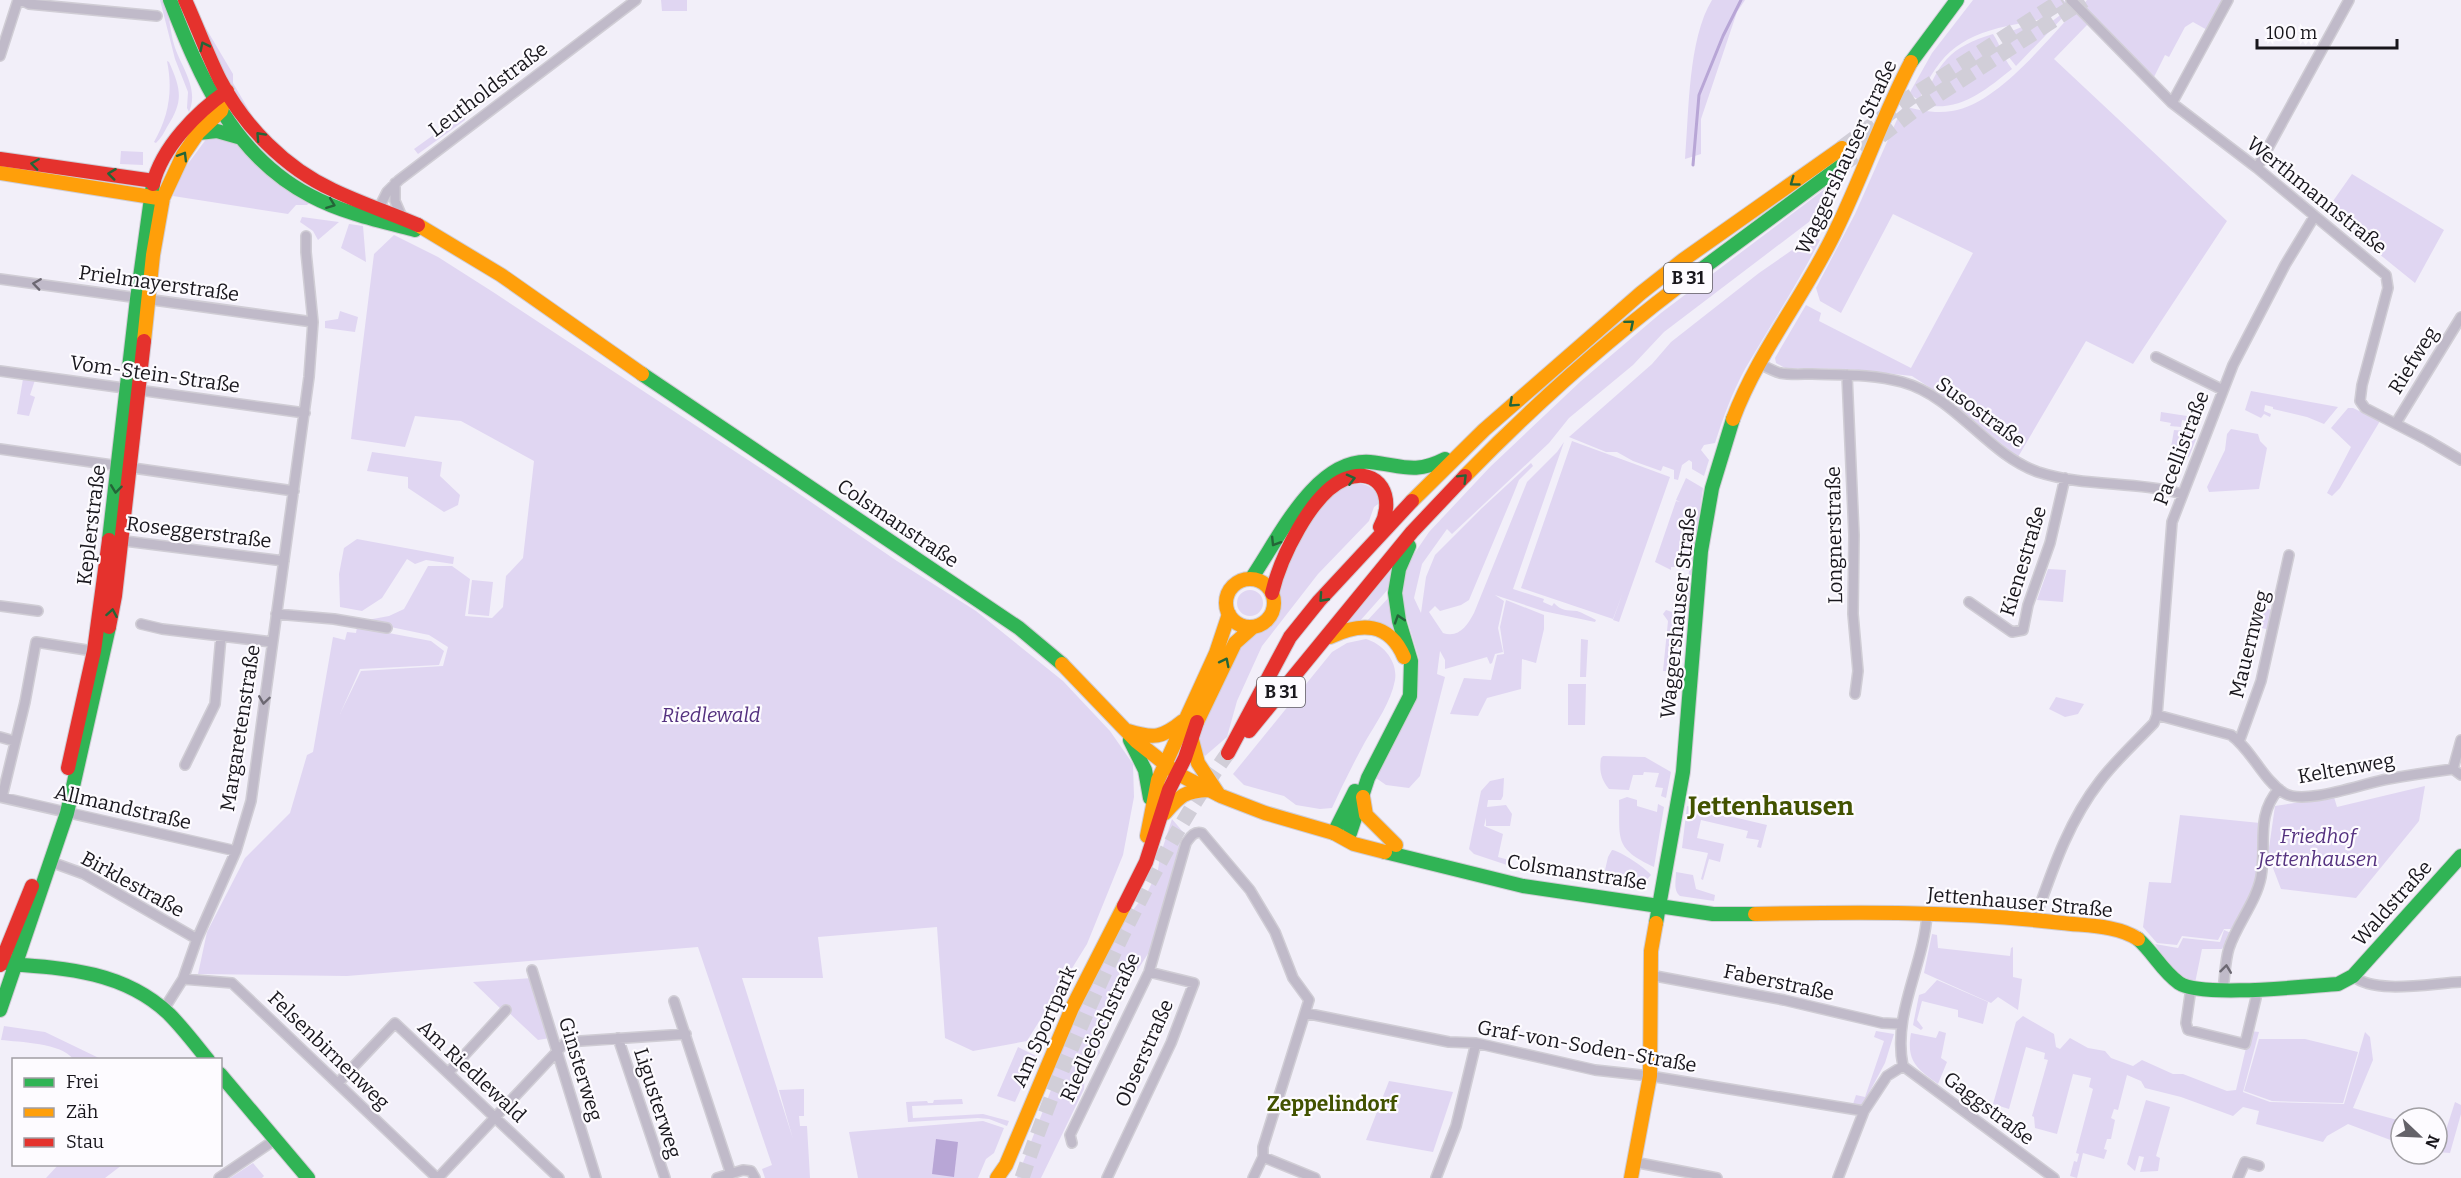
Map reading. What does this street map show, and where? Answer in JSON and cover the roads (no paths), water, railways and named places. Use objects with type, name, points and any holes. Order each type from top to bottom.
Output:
[{"type":"main road","name":"Colsmanstraße","points":[[170,0],[218,105],[238,137],[269,169],[290,185],[333,205],[402,217],[501,275],[683,403],[1019,628],[1071,672],[1136,741],[1178,774],[1215,793],[1265,813],[1437,866],[1523,886],[1659,904]]},
{"type":"main road","name":"Colsmanstraße","points":[[185,0],[196,31],[227,91],[260,137],[296,168],[332,190],[376,214],[436,236]]},
{"type":"main road","name":"Waggershauser Straße","points":[[1631,1178],[1650,1076],[1650,975],[1659,904],[1683,772],[1701,551],[1712,488],[1734,416],[1760,364],[1836,231],[1875,136],[1914,56],[1957,0]]},
{"type":"main road","points":[[198,115],[201,102],[196,77],[199,66]]},
{"type":"main road","points":[[154,181],[169,151],[198,115],[218,105],[227,91]]},
{"type":"main road","name":"Keplerstraße","points":[[0,1010],[38,893],[51,862],[99,652],[115,596],[115,539],[142,300],[153,255],[157,197],[218,105]]},
{"type":"main road","points":[[198,133],[218,130],[238,137]]},
{"type":"main road","name":"B 31","points":[[1842,148],[1674,267],[1587,338],[1484,430],[1422,490],[1357,560],[1285,645],[1228,753],[1244,737],[1422,520],[1511,429],[1631,323],[1707,262],[1842,165]]},
{"type":"main road","points":[[0,159],[154,181],[161,188],[157,197],[0,173]]},
{"type":"main road","points":[[1251,579],[1287,523],[1323,480],[1337,468],[1364,462],[1414,471],[1427,469],[1484,430]]},
{"type":"main road","points":[[1272,593],[1264,583],[1251,579],[1240,581],[1230,590],[1226,603],[1229,614],[1239,624],[1253,627],[1265,622],[1272,612],[1272,593],[1278,564],[1294,533],[1340,481],[1359,476],[1375,481],[1382,487],[1389,505],[1385,521],[1357,560]]},
{"type":"main road","points":[[1348,837],[1363,790],[1410,696],[1413,669],[1410,650],[1396,610],[1394,595],[1404,556],[1422,520]]},
{"type":"main road","name":"Am Sportpark","points":[[1124,906],[1144,850],[1158,780],[1216,653],[1229,614]]},
{"type":"main road","points":[[1317,647],[1344,630],[1369,626],[1379,629],[1396,641],[1401,647],[1406,665],[1407,677],[1401,700],[1334,833]]},
{"type":"main road","name":"Am Sportpark","points":[[997,1178],[1006,1171],[1072,1008],[1146,862],[1169,790],[1185,758],[1201,710],[1235,643],[1253,627]]},
{"type":"main road","points":[[1126,730],[1157,738],[1167,734],[1186,718]]},
{"type":"main road","points":[[1126,730],[1145,770],[1151,806]]},
{"type":"main road","points":[[1192,735],[1198,763],[1215,793]]},
{"type":"main road","points":[[1159,819],[1182,794],[1193,790],[1215,793]]},
{"type":"main road","points":[[1363,790],[1362,803],[1366,815],[1396,845]]},
{"type":"main road","name":"Keplerstraße","points":[[0,964],[62,812]]},
{"type":"main road","name":"Colsmanstraße","points":[[1348,837],[1396,845],[1441,858],[1489,877]]},
{"type":"main road","name":"Waldstraße","points":[[2354,976],[2430,888],[2461,856]]},
{"type":"main road","name":"Jettenhauser Straße","points":[[1659,904],[1730,915],[1864,912],[2035,919],[2084,924],[2130,933],[2140,941],[2167,974],[2180,984],[2191,988],[2223,990],[2338,984],[2354,976]]},
{"type":"main road","points":[[0,964],[68,968],[99,973],[132,988],[164,1009],[207,1058]]},
{"type":"main road","points":[[222,1076],[308,1178]]},
{"type":"street","points":[[0,56],[19,0],[29,4],[157,16]]},
{"type":"street","name":"Leutholdstraße","points":[[376,214],[387,192],[395,183],[636,0]]},
{"type":"street","name":"Werthmannstraße","points":[[2071,0],[2172,103],[2257,168],[2386,275],[2388,288],[2362,385],[2360,401],[2365,408],[2461,460]]},
{"type":"street","points":[[2172,103],[2228,0]]},
{"type":"street","points":[[2257,168],[2349,0]]},
{"type":"street","points":[[395,183],[395,201],[402,217]]},
{"type":"street","name":"Pacellistraße","points":[[2157,715],[2172,522],[2233,365],[2314,217]]},
{"type":"street","name":"Margaretenstraße","points":[[164,1009],[183,979],[197,939],[236,851],[251,801],[305,413],[313,322],[306,236]]},
{"type":"street","name":"Prielmayerstraße","points":[[0,279],[313,322]]},
{"type":"street","name":"Riefweg","points":[[2396,423],[2461,317]]},
{"type":"street","points":[[2156,357],[2223,390]]},
{"type":"street","name":"Susostraße","points":[[1760,364],[1781,373],[1876,375],[1917,387],[1951,410],[2014,460],[2038,471],[2065,478],[2164,489],[2182,494]]},
{"type":"street","name":"Vom-Stein-Straße","points":[[0,371],[305,413]]},
{"type":"street","name":"Longnerstraße","points":[[1847,375],[1854,535],[1853,614],[1858,671],[1856,694]]},
{"type":"street","points":[[0,449],[294,491]]},
{"type":"street","name":"Kienestraße","points":[[1969,602],[2012,632],[2023,630],[2028,605],[2050,543],[2065,478]]},
{"type":"street","name":"Roseggerstraße","points":[[115,539],[284,561]]},
{"type":"street","name":"Mauernweg","points":[[2239,742],[2263,675],[2289,555]]},
{"type":"street","points":[[0,606],[38,611]]},
{"type":"street","points":[[276,614],[333,619],[387,628]]},
{"type":"street","points":[[141,624],[272,642]]},
{"type":"street","points":[[185,765],[215,704],[221,636]]},
{"type":"street","name":"Allmandstraße","points":[[99,652],[36,642],[25,702],[1,797],[236,851]]},
{"type":"street","points":[[2035,919],[2062,845],[2079,813],[2100,781],[2154,723],[2157,715]]},
{"type":"street","name":"Keltenweg","points":[[2157,715],[2223,733],[2239,742],[2278,789],[2294,797],[2310,796],[2387,779],[2457,772]]},
{"type":"street","points":[[0,737],[15,741]]},
{"type":"street","points":[[2457,772],[2461,740]]},
{"type":"street","points":[[2223,990],[2228,949],[2260,880],[2264,856],[2263,820],[2269,800],[2278,789]]},
{"type":"street","name":"Riedleöschstraße","points":[[1072,1143],[1070,1135],[1149,972],[1186,843],[1191,835],[1197,832],[1202,833],[1250,890],[1275,932],[1293,978],[1309,1000],[1305,1013]]},
{"type":"street","name":"Birklestraße","points":[[51,862],[84,874],[197,939]]},
{"type":"street","points":[[1838,1178],[1864,1112],[1887,1076],[1903,1066],[1899,1050],[1901,1024],[1927,914]]},
{"type":"street","name":"Ginsterweg","points":[[532,970],[596,1178]]},
{"type":"street","name":"Obserstraße","points":[[1107,1178],[1171,1043],[1194,983],[1149,972]]},
{"type":"street","name":"Faberstraße","points":[[1650,975],[1784,1000],[1882,1023],[1901,1024]]},
{"type":"street","points":[[2354,976],[2362,982],[2388,987],[2461,982]]},
{"type":"street","name":"Felsenbirnenweg","points":[[183,979],[232,982],[438,1178],[556,1052]]},
{"type":"street","points":[[2191,988],[2186,1023],[2188,1030],[2245,1044],[2256,998],[2255,988]]},
{"type":"street","points":[[674,1001],[731,1174]]},
{"type":"street","points":[[448,1073],[506,1010]]},
{"type":"street","points":[[1253,1178],[1263,1156],[1263,1147],[1305,1013]]},
{"type":"street","name":"Graf-von-Soden-Straße","points":[[1305,1013],[1449,1042],[1476,1043],[1595,1070],[1650,1076],[1864,1112]]},
{"type":"street","name":"Am Riedlewald","points":[[338,1083],[395,1023],[559,1178]]},
{"type":"street","points":[[556,1052],[566,1042],[686,1034]]},
{"type":"street","name":"Ligusterweg","points":[[618,1038],[665,1178]]},
{"type":"street","points":[[1436,1178],[1456,1126],[1476,1043]]},
{"type":"street","name":"Gaggstraße","points":[[1903,1066],[2053,1178]]},
{"type":"street","points":[[219,1178],[276,1139]]},
{"type":"street","points":[[1263,1156],[1302,1175],[1315,1178]]},
{"type":"street","points":[[1634,1162],[1717,1178]]},
{"type":"street","points":[[2238,1178],[2245,1162],[2259,1166]]},
{"type":"street","points":[[717,1178],[743,1170],[751,1171],[755,1178]]},
{"type":"waterway","points":[[1693,165],[1699,95],[1723,36],[1741,0]]},
{"type":"tunnel","points":[[1842,148],[1908,99],[2063,0]]},
{"type":"tunnel","points":[[1842,165],[1914,110],[2084,0]]},
{"type":"tunnel","points":[[1022,1178],[1069,1055],[1123,934],[1172,841],[1228,753]]},
{"type":"district","name":"Jettenhausen","points":[[1771,806]]},
{"type":"district","name":"Zeppelindorf","points":[[1332,1104]]},
{"type":"park label","name":"Riedlewald","points":[[711,715]]},
{"type":"park label","name":"Friedhof Jettenhausen","points":[[2318,848]]}]
